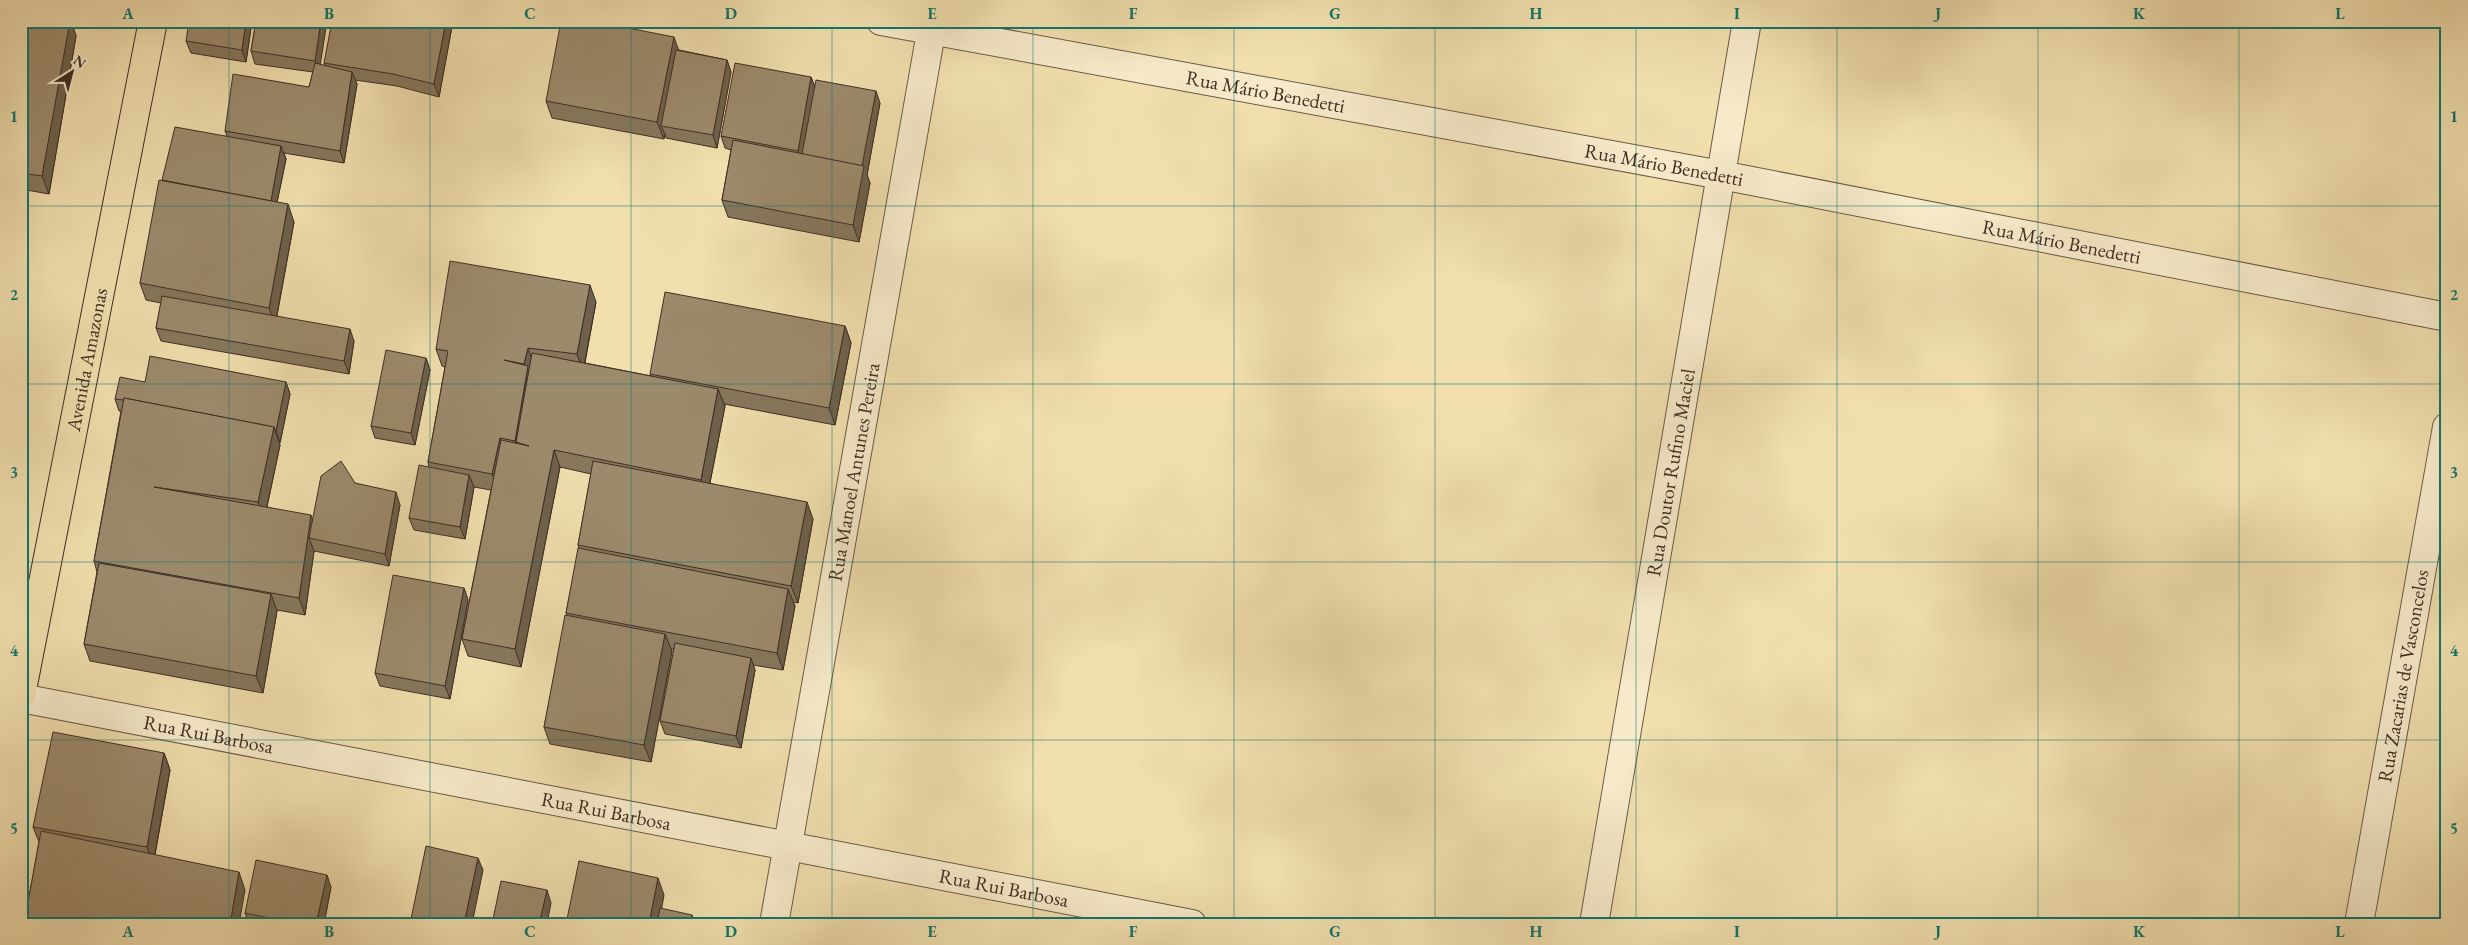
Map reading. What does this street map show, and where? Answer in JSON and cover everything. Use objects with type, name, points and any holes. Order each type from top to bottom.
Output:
[{"type":"main road","name":"Avenida Amazonas","points":[[21,697],[152,21]]},
{"type":"street","name":"Rua Mário Benedetti","points":[[881,21],[932,26],[1721,175],[2447,317]]},
{"type":"street","name":"Rua Doutor Rufino Maciel","points":[[1594,924],[1747,21]]},
{"type":"street","name":"Rua Manoel Antunes Pereira","points":[[774,924],[932,26]]},
{"type":"street","name":"Rua Zacarias de Vasconcelos","points":[[2359,924],[2443,472],[2447,427]]},
{"type":"street","name":"Rua Rui Barbosa","points":[[21,697],[789,844],[1192,924]]},
{"type":"building","points":[[21,21],[70,21],[42,176],[21,173]]},
{"type":"building","points":[[189,21],[246,21],[242,50],[186,41]]},
{"type":"building","points":[[256,21],[321,21],[315,61],[251,51]]},
{"type":"building","points":[[332,21],[446,21],[434,84],[393,74],[324,63]]},
{"type":"building","points":[[561,21],[592,21],[674,37],[657,122],[546,101]]},
{"type":"building","points":[[676,50],[727,60],[713,135],[661,126]]},
{"type":"building","points":[[315,63],[352,72],[340,151],[225,131],[233,74],[309,87]]},
{"type":"building","points":[[735,63],[811,77],[798,151],[721,136]]},
{"type":"building","points":[[816,80],[876,91],[862,166],[802,154]]},
{"type":"building","points":[[175,127],[281,146],[271,201],[162,180]]},
{"type":"building","points":[[733,140],[864,166],[853,225],[722,200]]},
{"type":"building","points":[[159,180],[288,204],[269,308],[140,283]]},
{"type":"building","points":[[450,261],[590,285],[577,354],[528,348],[524,364],[504,360],[528,366],[515,441],[500,438],[492,474],[428,462],[448,351],[436,349]]},
{"type":"building","points":[[665,292],[845,326],[829,408],[650,374]]},
{"type":"building","points":[[162,296],[350,329],[344,361],[156,328]]},
{"type":"building","points":[[386,350],[426,358],[411,433],[371,426]]},
{"type":"building","points":[[532,353],[718,389],[701,480],[554,450],[515,649],[462,639],[501,440],[529,446],[516,442]]},
{"type":"building","points":[[150,356],[286,382],[276,431],[274,427],[124,398],[123,400],[115,399],[120,377],[145,382]]},
{"type":"building","points":[[124,398],[274,427],[258,502],[154,487],[311,515],[299,598],[94,561]]},
{"type":"building","points":[[341,461],[355,483],[396,492],[385,554],[309,538],[321,476]]},
{"type":"building","points":[[593,461],[807,502],[791,586],[578,545]]},
{"type":"building","points":[[419,465],[469,475],[460,527],[409,518]]},
{"type":"building","points":[[578,548],[788,589],[777,653],[566,613]]},
{"type":"building","points":[[99,563],[271,594],[256,676],[84,644]]},
{"type":"building","points":[[393,575],[464,588],[445,686],[375,673]]},
{"type":"building","points":[[565,615],[665,634],[644,745],[544,727]]},
{"type":"building","points":[[675,643],[751,658],[736,736],[660,721]]},
{"type":"building","points":[[53,732],[164,753],[147,847],[33,827]]},
{"type":"building","points":[[41,831],[239,872],[230,924],[50,924],[25,919]]},
{"type":"building","points":[[426,846],[478,858],[464,924],[410,924]]},
{"type":"building","points":[[256,860],[327,875],[316,924],[298,924],[245,913]]},
{"type":"building","points":[[579,861],[658,878],[649,924],[566,924]]},
{"type":"building","points":[[501,881],[547,890],[539,924],[492,924]]},
{"type":"building","points":[[660,908],[692,915],[690,924],[657,924]]},
{"type":"building","points":[[21,918],[50,924],[21,924]]}]
